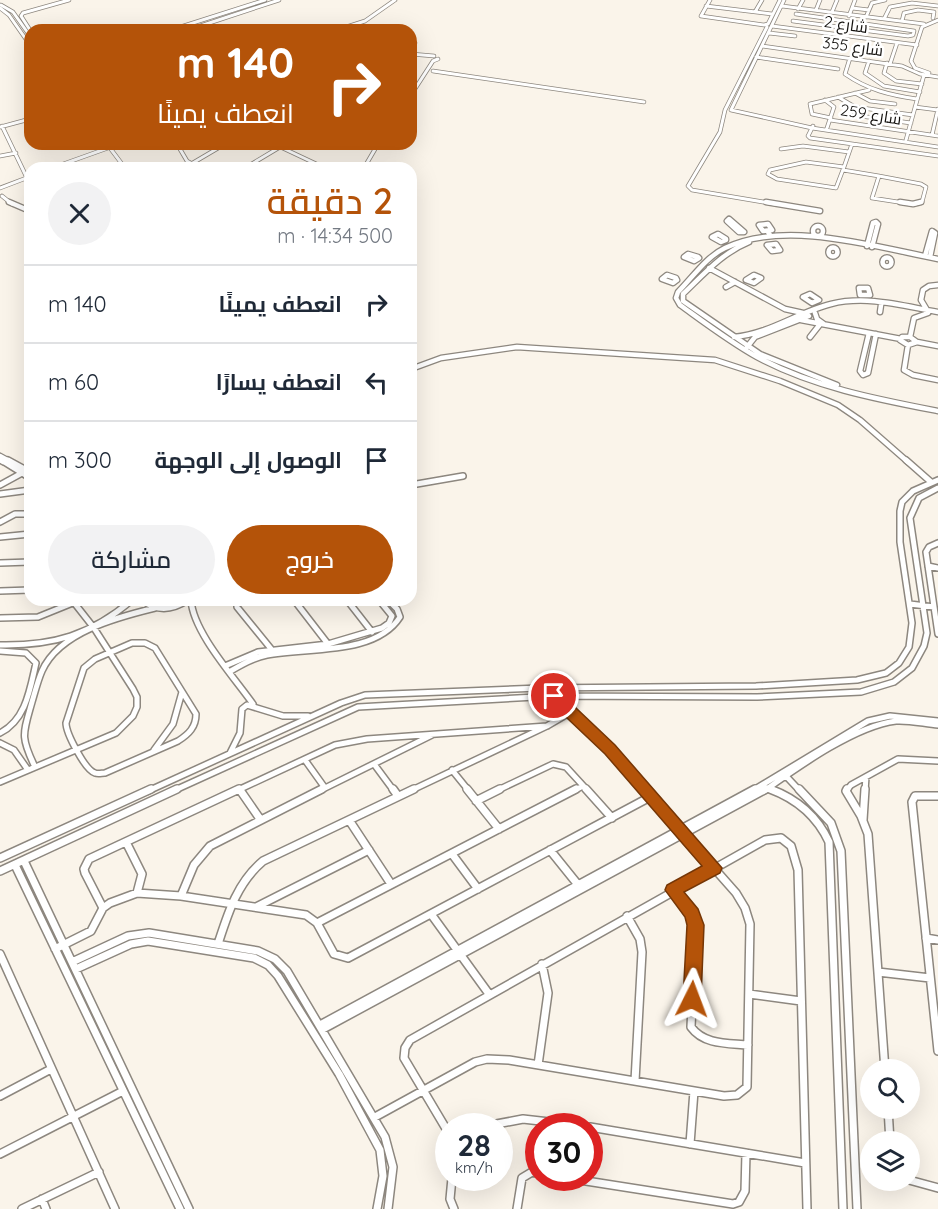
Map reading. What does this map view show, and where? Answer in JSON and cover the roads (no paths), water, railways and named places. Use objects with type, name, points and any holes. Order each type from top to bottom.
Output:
[{"type":"street","points":[[43,4],[58,0]]},
{"type":"street","points":[[25,24],[21,15],[30,9],[58,0]]},
{"type":"street","points":[[6,12],[69,0]]},
{"type":"street","points":[[190,24],[265,0]]},
{"type":"street","points":[[198,24],[272,0]]},
{"type":"street","points":[[206,24],[279,0]]},
{"type":"street","points":[[357,24],[367,21],[395,0]]},
{"type":"street","points":[[360,24],[400,0]]},
{"type":"street","points":[[711,0],[701,15],[770,25]]},
{"type":"street","points":[[755,12],[762,0]]},
{"type":"street","points":[[782,0],[782,6],[725,109],[720,132],[688,186],[689,189],[820,211]]},
{"type":"street","points":[[731,110],[769,33],[772,14],[782,0]]},
{"type":"street","points":[[790,27],[803,0]]},
{"type":"street","points":[[816,10],[820,0]]},
{"type":"street","points":[[832,12],[837,0]]},
{"type":"street","points":[[845,35],[845,27],[855,0]]},
{"type":"street","points":[[867,17],[872,3],[885,0]]},
{"type":"street","points":[[884,19],[890,7],[914,3],[938,6]]},
{"type":"street","points":[[0,6],[12,11],[24,27]]},
{"type":"street","points":[[0,6],[24,37]]},
{"type":"street","points":[[706,6],[772,14]]},
{"type":"street","points":[[782,6],[924,24],[938,20]]},
{"type":"street","points":[[852,8],[869,10]]},
{"type":"street","points":[[902,21],[904,13],[918,9],[933,12],[933,18]]},
{"type":"street","points":[[793,21],[910,36],[914,31],[796,15]]},
{"type":"street","points":[[924,24],[911,63],[919,70],[938,76]]},
{"type":"street","name":"شارع 2","points":[[770,25],[917,45]]},
{"type":"street","name":"شارع 2","points":[[770,25],[917,45]]},
{"type":"street","points":[[789,50],[797,32]]},
{"type":"street","points":[[769,33],[795,36]]},
{"type":"street","points":[[897,43],[884,73],[893,79],[922,84]]},
{"type":"street","name":"شارع 355","points":[[762,46],[905,66],[924,75],[938,76]]},
{"type":"street","points":[[417,54],[434,58],[417,85]]},
{"type":"street","points":[[756,57],[838,69]]},
{"type":"street","points":[[850,58],[845,74],[868,90],[917,99]]},
{"type":"street","points":[[868,61],[865,73],[880,84],[920,92]]},
{"type":"street","points":[[914,71],[919,70]]},
{"type":"street","points":[[433,71],[644,102]]},
{"type":"street","points":[[905,151],[924,75]]},
{"type":"street","points":[[805,126],[811,114],[810,104],[868,90]]},
{"type":"street","points":[[855,93],[870,101],[895,104]]},
{"type":"street","points":[[893,112],[897,96]]},
{"type":"street","points":[[838,97],[855,107],[913,115]]},
{"type":"street","points":[[825,100],[834,106],[827,128]]},
{"type":"street","points":[[915,106],[938,109],[932,135]]},
{"type":"street","points":[[850,123],[855,107]]},
{"type":"street","points":[[725,109],[805,126],[907,141]]},
{"type":"street","name":"شارع 259","points":[[811,114],[850,123],[938,136]]},
{"type":"street","points":[[853,115],[911,123]]},
{"type":"street","points":[[807,118],[830,119]]},
{"type":"street","points":[[24,121],[1,127],[24,168]]},
{"type":"street","points":[[812,127],[937,146],[932,155]]},
{"type":"street","points":[[812,127],[808,136],[810,138],[938,156]]},
{"type":"street","points":[[852,144],[849,152],[843,169],[836,188],[769,176],[768,172],[773,169],[804,162],[843,169],[879,176],[925,185],[922,202],[913,204],[872,198],[879,176]]},
{"type":"street","points":[[781,149],[803,146],[849,152]]},
{"type":"street","points":[[72,162],[98,150]]},
{"type":"street","points":[[180,150],[188,162]]},
{"type":"street","points":[[193,162],[213,150]]},
{"type":"street","points":[[256,162],[278,150]]},
{"type":"street","points":[[282,150],[312,162]]},
{"type":"street","points":[[0,156],[16,153]]},
{"type":"street","points":[[185,160],[196,159]]},
{"type":"street","points":[[0,188],[24,177]]},
{"type":"street","points":[[2,196],[6,201],[24,208]]},
{"type":"street","points":[[870,247],[873,232]]},
{"type":"street","points":[[743,233],[748,240]]},
{"type":"street","points":[[768,235],[771,244]]},
{"type":"street","points":[[768,235],[792,237],[889,256],[938,260]]},
{"type":"street","points":[[937,409],[836,388],[762,359],[678,303],[676,296],[707,262],[732,244],[768,235],[815,236],[938,260]]},
{"type":"street","points":[[748,240],[727,252],[709,268],[682,295],[682,299],[747,347],[778,363],[835,384],[937,409]]},
{"type":"street","points":[[724,241],[732,244]]},
{"type":"street","points":[[927,257],[931,241]]},
{"type":"street","points":[[697,259],[707,262]]},
{"type":"street","points":[[709,268],[785,309],[804,313]]},
{"type":"street","points":[[676,281],[686,284]]},
{"type":"street","points":[[726,287],[735,282]]},
{"type":"street","points":[[742,286],[749,282]]},
{"type":"street","points":[[927,311],[921,300],[924,289],[938,285]]},
{"type":"street","points":[[747,347],[754,336],[785,320],[823,306],[865,298],[906,308],[914,318]]},
{"type":"street","points":[[906,308],[921,300]]},
{"type":"street","points":[[816,302],[823,306]]},
{"type":"street","points":[[733,337],[754,336],[846,304],[881,305],[938,313]]},
{"type":"street","points":[[880,312],[881,305]]},
{"type":"street","points":[[785,309],[788,315],[785,320]]},
{"type":"street","points":[[910,337],[914,318],[927,311]]},
{"type":"street","points":[[815,313],[822,324]]},
{"type":"street","points":[[797,320],[855,328],[901,339],[910,337],[917,342],[938,346]]},
{"type":"street","points":[[810,337],[822,324]]},
{"type":"street","points":[[869,333],[860,372],[863,375],[868,373],[876,334]]},
{"type":"street","points":[[901,339],[908,345],[917,342]]},
{"type":"street","points":[[908,345],[904,369],[913,375],[938,380]]},
{"type":"street","points":[[417,367],[441,358],[517,347],[715,360],[780,381],[838,405],[860,420],[931,482]]},
{"type":"street","points":[[0,458],[22,472],[0,485]]},
{"type":"street","points":[[0,458],[24,469]]},
{"type":"street","points":[[417,484],[463,476]]},
{"type":"street","points":[[0,858],[312,716],[349,700],[373,694],[838,683],[876,677],[899,663],[909,647],[912,623],[900,535],[900,508],[907,495],[938,480]]},
{"type":"street","points":[[0,871],[345,711],[364,706],[554,696],[861,692],[882,687],[894,682],[912,668],[921,653],[927,633],[910,518],[913,507],[920,496],[938,488]]},
{"type":"street","points":[[0,494],[24,491]]},
{"type":"street","points":[[0,522],[15,513],[24,514]]},
{"type":"street","points":[[0,537],[24,535]]},
{"type":"street","points":[[938,543],[929,547],[926,552],[938,634]]},
{"type":"street","points":[[0,563],[24,562]]},
{"type":"street","points":[[928,566],[938,568]]},
{"type":"street","points":[[0,591],[24,590]]},
{"type":"street","points":[[910,604],[934,607]]},
{"type":"street","points":[[0,618],[38,617],[64,606]]},
{"type":"street","points":[[0,782],[116,733],[126,725],[137,707],[133,689],[79,606]]},
{"type":"street","points":[[35,767],[23,739],[45,663],[62,646],[125,606]]},
{"type":"street","points":[[0,645],[42,645],[118,617],[155,608],[177,606]]},
{"type":"street","points":[[191,606],[194,619],[253,704],[283,716],[312,716]]},
{"type":"street","points":[[237,606],[272,650]]},
{"type":"street","points":[[299,606],[328,644]]},
{"type":"street","points":[[352,606],[372,632]]},
{"type":"street","points":[[227,669],[252,654],[328,644],[372,632],[385,626],[391,618],[390,612],[384,606]]},
{"type":"street","points":[[227,669],[261,657],[338,648],[388,631],[397,625],[400,617],[394,606]]},
{"type":"street","points":[[132,643],[151,645],[182,692],[196,714],[195,726],[185,737],[100,774],[90,771],[65,727],[82,672],[91,662],[132,643]]},
{"type":"street","points":[[0,651],[26,652],[36,663],[20,716],[10,728],[0,733]]},
{"type":"street","points":[[36,663],[45,663]]},
{"type":"street","points":[[664,686],[667,690],[665,696]]},
{"type":"street","points":[[691,696],[688,690],[692,686]]},
{"type":"street","points":[[150,753],[162,741],[174,723],[181,704],[182,692]]},
{"type":"street","points":[[439,692],[439,701]]},
{"type":"street","points":[[375,1117],[481,1060],[498,1058],[734,1097],[742,1094],[747,1087],[750,924],[747,915],[736,893],[714,868],[610,750],[554,696]]},
{"type":"street","points":[[229,754],[240,733],[243,707],[253,704]]},
{"type":"street","points":[[218,944],[232,904],[246,878],[256,867],[398,796],[547,726],[571,712]]},
{"type":"street","points":[[20,716],[29,717]]},
{"type":"street","points":[[321,1027],[682,832],[759,786],[785,775],[882,722],[938,723]]},
{"type":"street","points":[[103,908],[85,873],[86,864],[94,856],[335,745],[353,740],[547,726]]},
{"type":"street","points":[[181,896],[188,874],[200,855],[217,841],[436,733]]},
{"type":"street","points":[[0,743],[14,750],[28,770]]},
{"type":"street","points":[[863,822],[846,791],[848,788],[898,759],[938,760]]},
{"type":"street","points":[[305,760],[325,788]]},
{"type":"street","points":[[374,764],[398,796]]},
{"type":"street","points":[[476,801],[553,764],[566,767],[612,818]]},
{"type":"street","points":[[452,770],[499,829]]},
{"type":"street","points":[[459,953],[579,886],[768,789],[785,775]]},
{"type":"street","points":[[785,775],[831,823],[836,831],[841,851],[853,1140],[859,1209]]},
{"type":"street","points":[[866,777],[863,822],[870,854],[884,1059]]},
{"type":"street","points":[[316,923],[583,786]]},
{"type":"street","points":[[759,786],[801,805],[821,825],[829,842],[843,1209]]},
{"type":"street","points":[[240,790],[260,819]]},
{"type":"street","points":[[938,796],[919,794],[912,802],[938,1051]]},
{"type":"street","points":[[55,949],[91,932],[103,908],[137,893],[181,896],[306,915],[316,923],[334,954],[348,958],[650,797]]},
{"type":"street","points":[[801,805],[808,800]]},
{"type":"street","points":[[100,814],[99,817],[105,823]]},
{"type":"street","points":[[349,820],[392,885]]},
{"type":"street","points":[[79,823],[85,826],[81,833]]},
{"type":"street","points":[[437,1113],[404,1058],[405,1048],[410,1040],[673,890],[772,837],[781,838],[791,846],[798,870],[807,1209]]},
{"type":"street","points":[[126,842],[142,874],[137,893]]},
{"type":"street","points":[[256,907],[369,850]]},
{"type":"street","points":[[550,850],[579,886]]},
{"type":"street","points":[[452,854],[478,889]]},
{"type":"street","points":[[24,861],[189,1209]]},
{"type":"street","points":[[15,865],[180,1209]]},
{"type":"street","points":[[673,890],[692,914],[696,925],[691,1027],[698,1037],[748,1045]]},
{"type":"street","points":[[431,914],[489,994]]},
{"type":"street","points":[[627,916],[640,939],[642,952],[636,1081]]},
{"type":"street","points":[[74,966],[138,933],[159,934],[218,944],[275,959],[287,971],[375,1117],[392,1156],[393,1177],[388,1209]]},
{"type":"street","points":[[926,938],[938,940]]},
{"type":"street","points":[[74,966],[131,944],[148,941],[256,955],[278,976],[339,1074],[380,1150],[383,1176],[377,1209]]},
{"type":"street","points":[[0,954],[115,1209]]},
{"type":"street","points":[[538,1065],[548,993],[542,964]]},
{"type":"street","points":[[878,972],[930,978]]},
{"type":"street","points":[[749,994],[801,1001]]},
{"type":"street","points":[[0,1096],[51,1069]]},
{"type":"street","points":[[339,1074],[347,1070]]},
{"type":"street","points":[[0,1154],[123,1091]]},
{"type":"street","points":[[690,1144],[694,1091]]},
{"type":"street","points":[[603,1129],[805,1163]]},
{"type":"street","points":[[841,1139],[853,1140]]},
{"type":"street","points":[[603,1184],[733,1204],[743,1197],[745,1191],[746,1153]]},
{"type":"street","points":[[22,1209],[99,1173]]},
{"type":"street","points":[[517,1209],[522,1178],[525,1175]]},
{"type":"street","points":[[920,1184],[938,1188]]},
{"type":"street","points":[[171,1192],[179,1187]]},
{"type":"street","points":[[451,1191],[450,1199],[454,1209]]},
{"type":"street","points":[[42,1199],[46,1209]]}]
